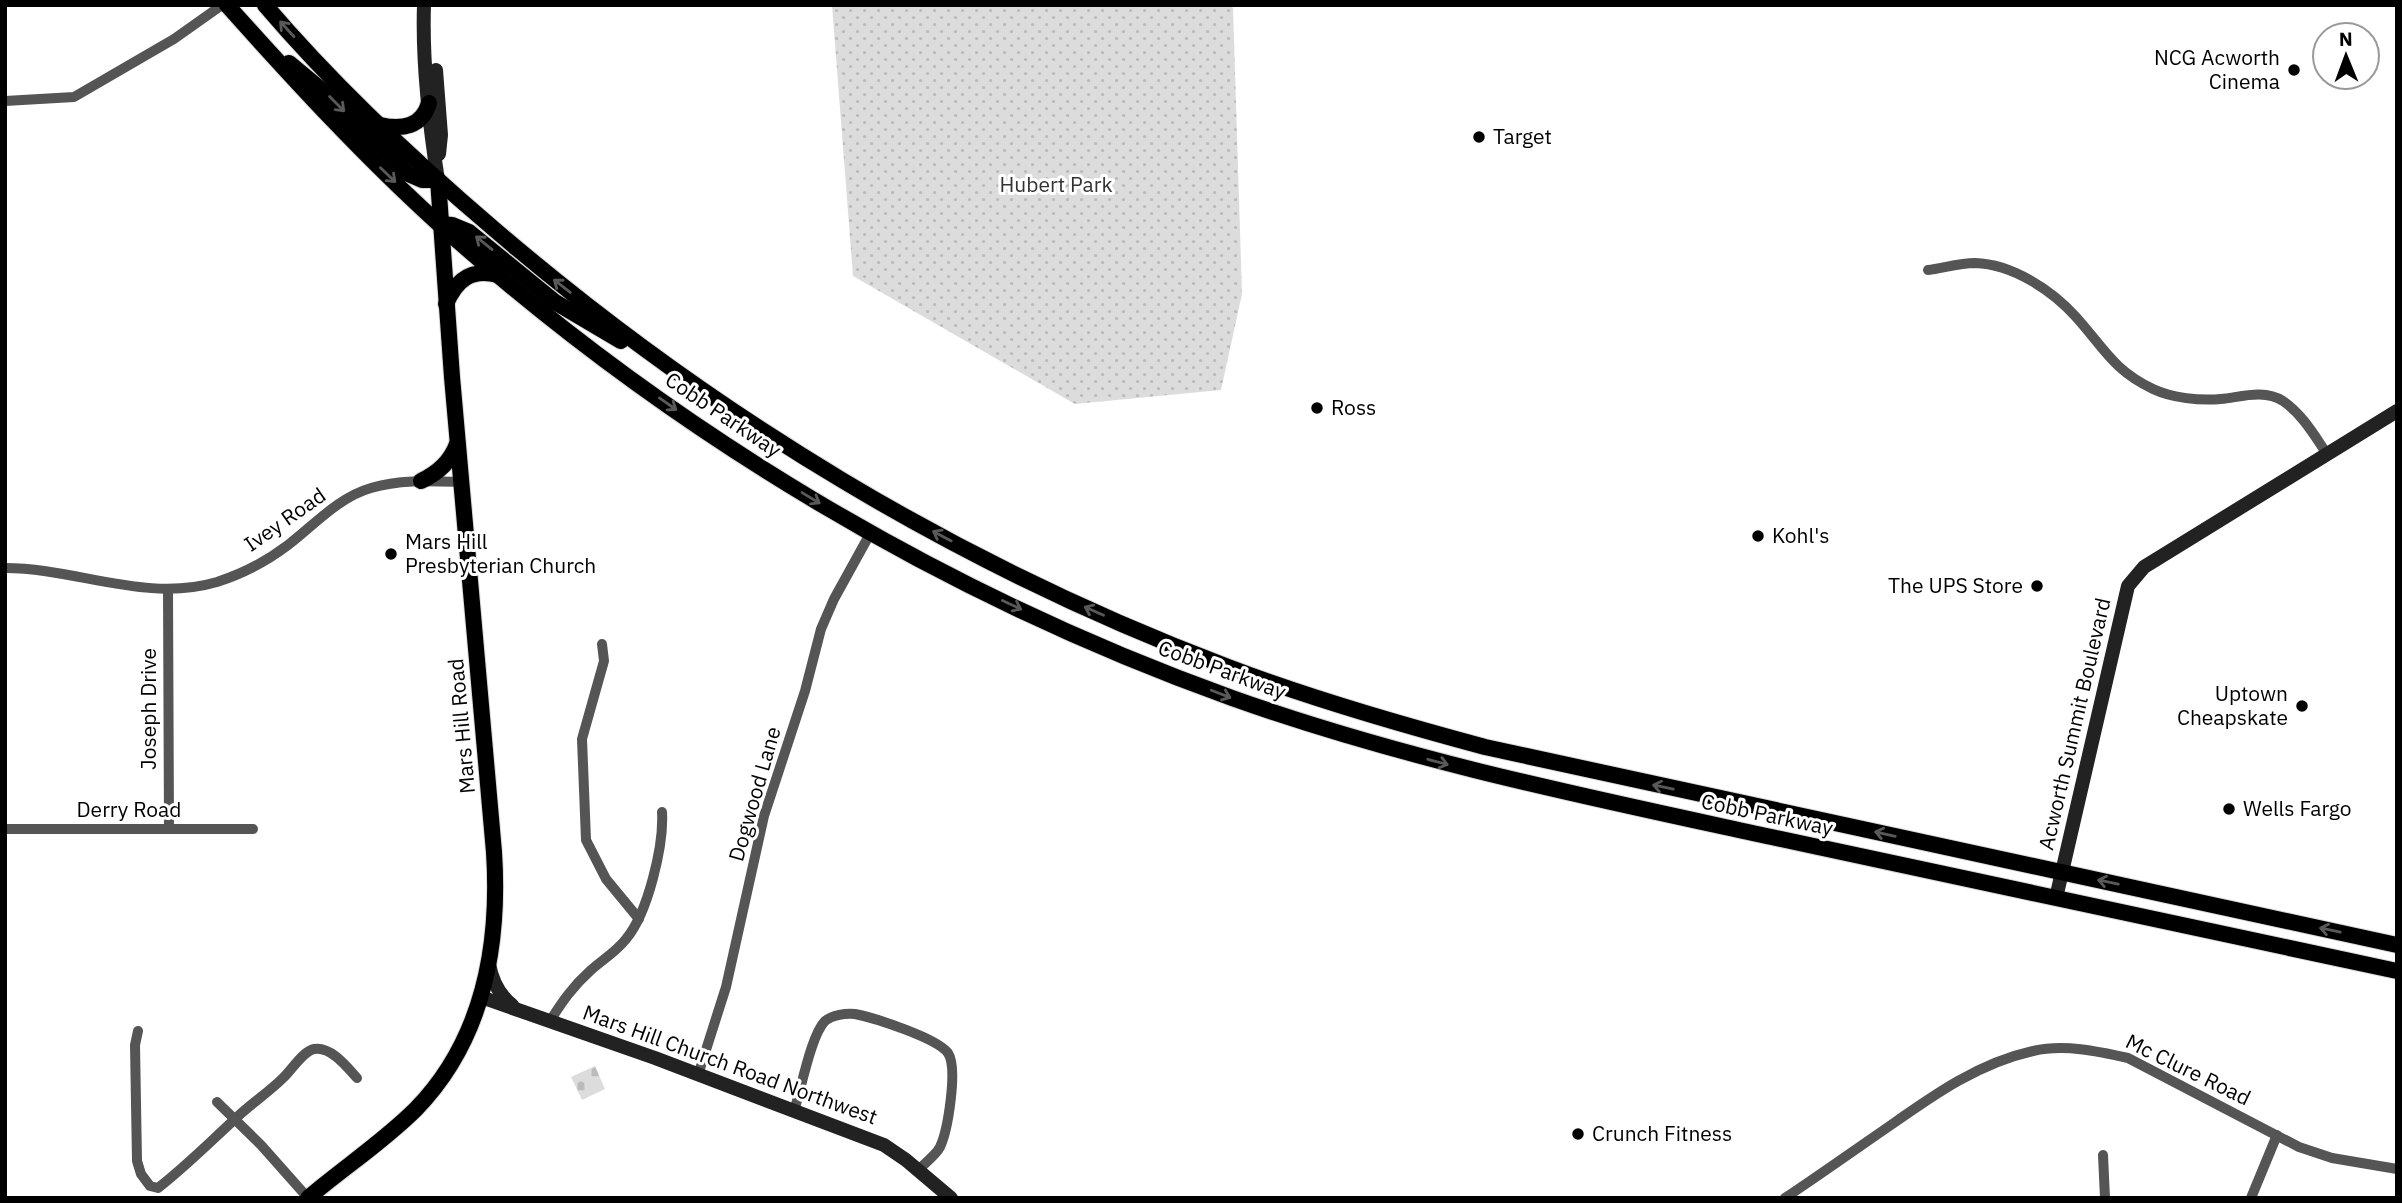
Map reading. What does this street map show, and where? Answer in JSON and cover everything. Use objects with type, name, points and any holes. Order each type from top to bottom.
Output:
[{"type":"main road","name":"Cobb Parkway","points":[[224,5],[341,129],[440,224],[583,342],[706,431],[790,485],[871,532],[990,595],[1145,664],[1236,699],[1444,764],[2397,971]]},
{"type":"main road","name":"Cobb Parkway","points":[[265,5],[380,125],[438,180],[540,269],[659,359],[772,437],[867,495],[1064,598],[1230,668],[1387,720],[1485,747],[2397,944]]},
{"type":"main road","points":[[264,47],[294,67],[330,97],[408,174],[422,180],[438,180]]},
{"type":"main road","points":[[380,125],[400,128],[414,124],[425,114],[429,103]]},
{"type":"main road","name":"Mars Hill Road","points":[[308,1198],[388,1135],[428,1096],[458,1054],[481,997],[494,937],[496,881],[457,444],[438,180]]},
{"type":"main road","points":[[440,224],[452,225],[469,232],[555,302],[625,343],[659,359]]},
{"type":"main road","points":[[446,304],[455,287],[470,274],[485,272],[500,276]]},
{"type":"main road","points":[[421,481],[449,460],[457,444]]},
{"type":"street","points":[[5,101],[74,97],[174,39],[224,5]]},
{"type":"street","points":[[429,7],[429,103],[438,180]]},
{"type":"street","points":[[429,7],[441,135],[438,180]]},
{"type":"street","points":[[1928,270],[1973,263],[1999,266],[2054,296],[2076,317],[2110,360],[2131,378],[2157,391],[2189,398],[2218,399],[2254,393],[2281,400],[2304,419],[2327,454]]},
{"type":"street","name":"Acworth Summit Boulevard","points":[[2056,898],[2128,586],[2144,567],[2397,411]]},
{"type":"street","name":"Ivey Road","points":[[5,568],[42,570],[135,587],[168,589],[216,582],[262,562],[330,511],[362,491],[421,481],[461,482]]},
{"type":"street","name":"Dogwood Lane","points":[[698,1074],[726,988],[764,816],[805,691],[821,629],[834,599],[871,532]]},
{"type":"street","name":"Joseph Drive","points":[[168,589],[169,829]]},
{"type":"street","points":[[601,644],[604,661],[582,739],[586,840],[606,879],[639,919]]},
{"type":"street","points":[[550,1021],[570,990],[625,941],[639,919],[663,830],[662,812]]},
{"type":"street","name":"Derry Road","points":[[5,829],[253,829]]},
{"type":"street","points":[[489,964],[500,993],[518,1010]]},
{"type":"street","name":"Mars Hill Church Road Northwest","points":[[481,997],[698,1074],[884,1145],[951,1198]]},
{"type":"street","points":[[794,1111],[814,1041],[826,1020],[837,1015],[854,1014],[913,1032],[937,1043],[948,1053],[952,1062],[949,1107],[940,1149],[918,1170]]},
{"type":"street","points":[[138,1031],[135,1045],[138,1161],[141,1174],[150,1186],[158,1188],[234,1119],[282,1080],[310,1051],[316,1048],[338,1058],[357,1078]]},
{"type":"street","name":"Mc Clure Road","points":[[1785,1198],[1944,1088],[1995,1062],[2034,1051],[2067,1048],[2099,1051],[2128,1058],[2300,1147],[2332,1158],[2397,1169]]},
{"type":"street","points":[[217,1102],[308,1198]]},
{"type":"street","points":[[2252,1198],[2277,1135]]},
{"type":"street","points":[[2103,1155],[2105,1198]]},
{"type":"green space","name":"Hubert Park","points":[[832,5],[1231,5],[1242,294],[1221,390],[1075,404],[853,276]]},
{"type":"green space","points":[[595,1066],[605,1089],[582,1100],[571,1077]]},
{"type":"place","name":"NCG Acworth Cinema","points":[[2294,70]]},
{"type":"place","name":"Target","points":[[1479,137]]},
{"type":"place","name":"Ross","points":[[1317,408]]},
{"type":"place","name":"Kohl's","points":[[1758,536]]},
{"type":"place","name":"Mars Hill Presbyterian Church","points":[[391,554]]},
{"type":"place","name":"The UPS Store","points":[[2037,586]]},
{"type":"place","name":"Uptown Cheapskate","points":[[2302,706]]},
{"type":"place","name":"Wells Fargo","points":[[2229,809]]},
{"type":"place","name":"Crunch Fitness","points":[[1578,1134]]}]
